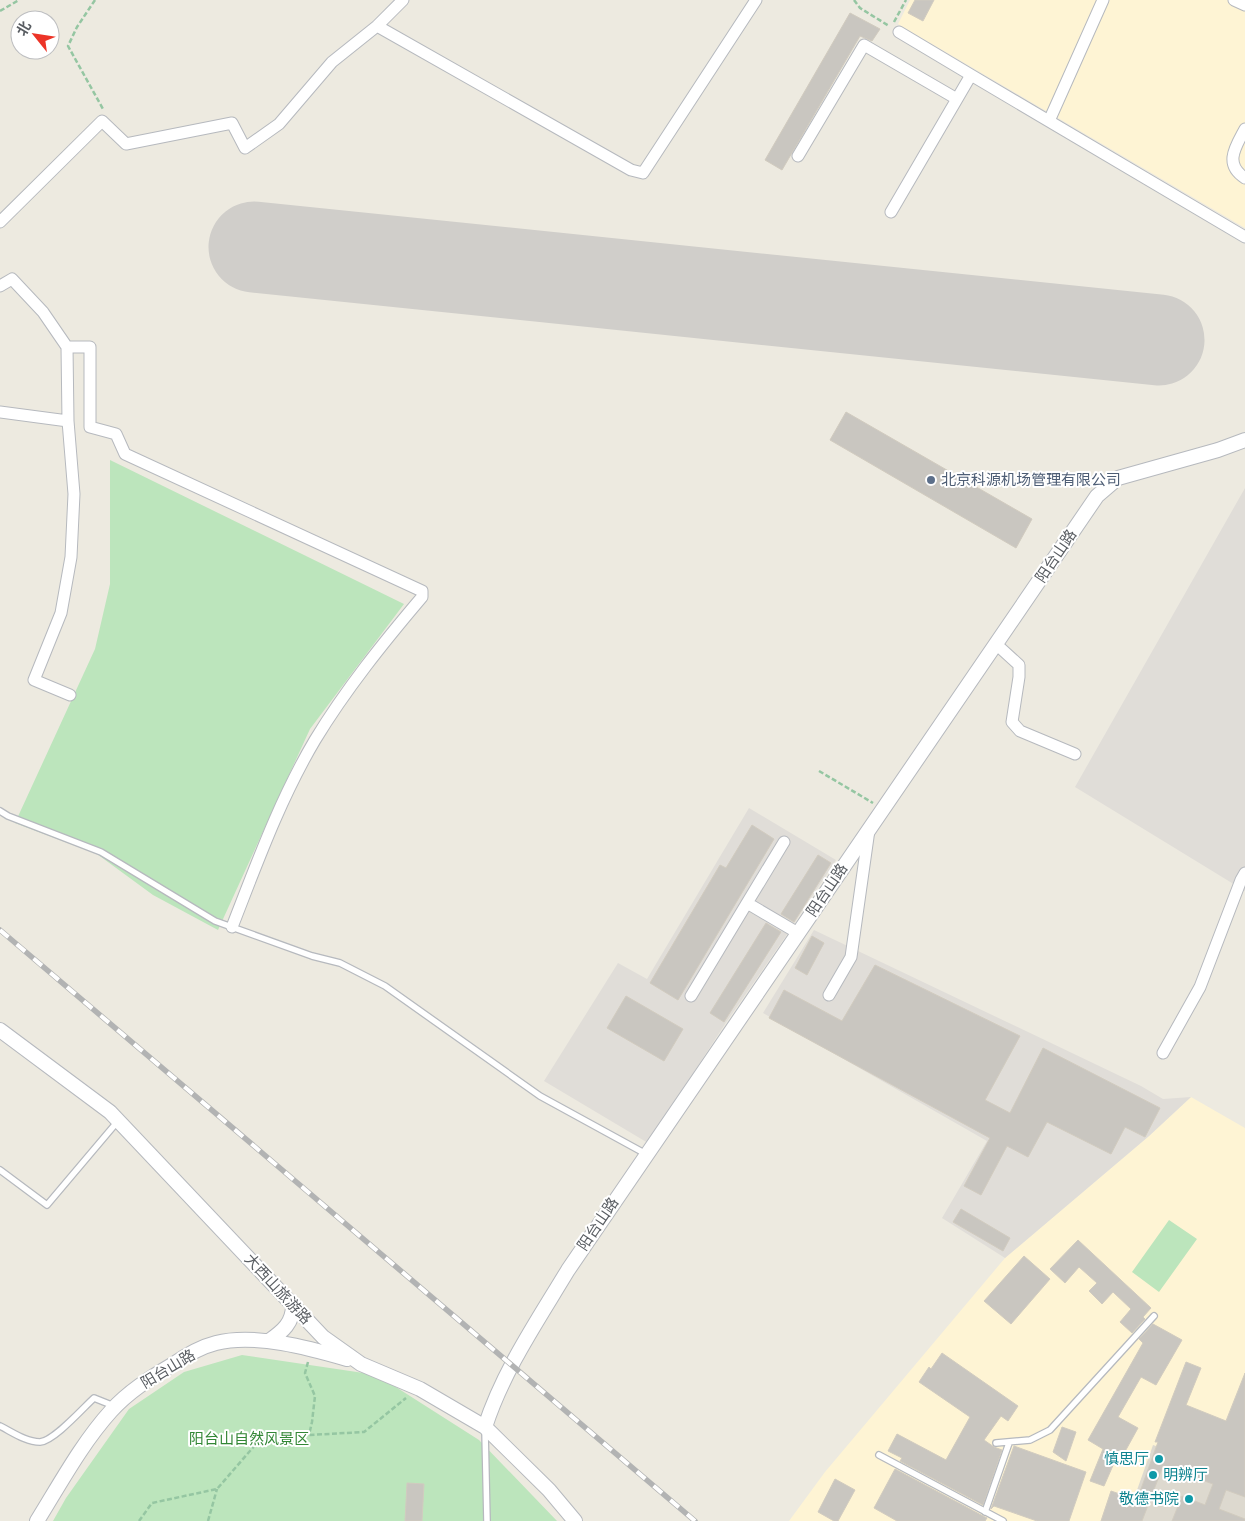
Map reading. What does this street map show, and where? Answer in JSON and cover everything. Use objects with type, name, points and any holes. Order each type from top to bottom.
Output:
[{"type":"street","points":[[0,222],[102,121],[126,144],[232,123],[245,148],[279,124],[332,62],[377,26],[402,0]]},
{"type":"street","points":[[377,26],[631,170],[643,173],[756,0]]},
{"type":"street","points":[[1048,121],[1103,0]]},
{"type":"street","points":[[1234,0],[1245,5]]},
{"type":"street","points":[[899,32],[1245,237]]},
{"type":"street","points":[[798,156],[864,45],[957,99]]},
{"type":"street","points":[[891,212],[971,75]]},
{"type":"street","points":[[1245,129],[1232,157],[1235,169],[1245,178]]},
{"type":"street","points":[[0,286],[12,279],[43,312],[67,347],[68,421],[74,494],[71,556],[61,613],[34,680],[70,695]]},
{"type":"street","points":[[67,347],[90,347],[90,427],[116,434],[125,454],[422,591],[422,597],[374,654],[315,740],[273,821],[232,927]]},
{"type":"street","points":[[0,412],[68,421]]},
{"type":"street","name":"阳台山路","points":[[485,1427],[492,1404],[520,1349],[568,1270],[1097,496],[1118,478],[1218,450],[1245,440]]},
{"type":"street","points":[[996,644],[1019,665],[1012,722],[1020,731],[1075,754]]},
{"type":"street","points":[[829,995],[851,957],[870,828]]},
{"type":"street","points":[[691,996],[784,842]]},
{"type":"street","points":[[1163,1053],[1200,987],[1240,880],[1245,873]]},
{"type":"street","points":[[747,903],[798,933]]},
{"type":"street","name":"大西山旅游路","points":[[0,1030],[110,1112],[323,1337],[361,1364],[420,1389],[485,1427],[549,1490],[575,1521]]},
{"type":"street","points":[[269,1342],[280,1334],[290,1321],[293,1314],[293,1305]]},
{"type":"street","name":"阳台山路","points":[[37,1521],[82,1448],[116,1406],[137,1388],[188,1354],[216,1343],[243,1340],[313,1349],[361,1364]]},
{"type":"lane","points":[[0,811],[8,816],[101,852],[214,921],[312,956],[340,963],[385,986],[540,1096],[646,1154]]},
{"type":"lane","points":[[0,1170],[47,1205],[118,1121]]},
{"type":"lane","points":[[996,1443],[1030,1440],[1050,1430],[1154,1316]]},
{"type":"lane","points":[[0,1426],[30,1440],[42,1442],[63,1429],[94,1398],[116,1406]]},
{"type":"lane","points":[[485,1427],[488,1521]]},
{"type":"lane","points":[[985,1512],[1009,1443]]},
{"type":"lane","points":[[880,1455],[1003,1521]]},
{"type":"path","points":[[0,11],[19,0]]},
{"type":"path","points":[[95,0],[77,27],[68,46],[106,116],[102,121]]},
{"type":"path","points":[[854,0],[860,8],[891,27],[906,0]]},
{"type":"path","points":[[819,771],[883,809]]},
{"type":"path","points":[[308,1435],[312,1422],[315,1396],[305,1373],[313,1349]]},
{"type":"path","points":[[208,1521],[217,1489],[256,1444],[308,1435],[364,1432],[420,1389]]},
{"type":"path","points":[[139,1521],[152,1504],[217,1489]]},
{"type":"shaded area","points":[[910,0],[1245,0],[1245,228],[898,24]]},
{"type":"shaded area","points":[[1245,488],[1245,891],[1075,787]]},
{"type":"shaded area","points":[[749,808],[836,860],[725,1024],[648,1143],[544,1081],[618,963],[647,979]]},
{"type":"shaded area","points":[[814,930],[1141,1086],[1163,1099],[1191,1097],[1149,1136],[1005,1258],[942,1218],[987,1141],[763,1013]]},
{"type":"shaded area","points":[[1191,1097],[1245,1128],[1245,1521],[789,1521],[825,1472],[1005,1258],[1149,1136]]},
{"type":"shaded area","name":"敬德书院","points":[[1153,1445],[1245,1477],[1245,1521],[1126,1521]]},
{"type":"green space","points":[[110,460],[404,604],[310,729],[218,930],[153,895],[97,854],[15,823],[95,649],[110,584]]},
{"type":"green space","points":[[1169,1220],[1197,1239],[1159,1292],[1132,1272]]},
{"type":"green space","name":"阳台山自然风景区","points":[[242,1355],[377,1375],[479,1440],[557,1521],[53,1521],[66,1498],[129,1409],[184,1372]]},
{"type":"building","points":[[915,0],[934,0],[923,21],[908,13]]},
{"type":"building","points":[[850,13],[880,29],[872,41],[860,36],[782,170],[765,160]]},
{"type":"building","name":"北京科源机场管理有限公司","points":[[846,412],[1032,519],[1016,548],[830,440]]},
{"type":"building","points":[[752,825],[774,839],[678,1000],[650,983],[720,865],[726,868]]},
{"type":"building","points":[[818,855],[831,863],[794,922],[781,914]]},
{"type":"building","points":[[766,923],[781,932],[724,1022],[710,1013]]},
{"type":"building","points":[[812,936],[824,943],[807,975],[795,968]]},
{"type":"building","points":[[875,965],[1020,1036],[985,1100],[1010,1113],[1043,1048],[1160,1108],[1145,1137],[1125,1127],[1111,1154],[1047,1122],[1028,1157],[1007,1146],[981,1195],[964,1186],[990,1138],[769,1018],[784,990],[842,1021]]},
{"type":"building","points":[[626,996],[683,1029],[664,1061],[607,1028]]},
{"type":"building","points":[[961,1209],[1010,1238],[1003,1251],[953,1222]]},
{"type":"building","points":[[1078,1240],[1151,1308],[1143,1317],[1145,1319],[1132,1333],[1120,1322],[1131,1309],[1113,1292],[1102,1304],[1089,1291],[1097,1283],[1079,1267],[1065,1283],[1050,1269]]},
{"type":"building","points":[[1024,1256],[1050,1279],[1011,1324],[984,1301]]},
{"type":"building","points":[[1153,1324],[1182,1340],[1156,1385],[1141,1377],[1118,1417],[1138,1428],[1122,1457],[1118,1454],[1104,1486],[1090,1481],[1103,1449],[1088,1440],[1143,1343],[1139,1339]]},
{"type":"building","points":[[942,1353],[1018,1406],[1008,1421],[1001,1416],[984,1440],[1002,1450],[983,1505],[900,1461],[902,1458],[888,1451],[897,1434],[946,1460],[970,1417],[919,1382]]},
{"type":"building","points":[[1186,1362],[1201,1368],[1186,1405],[1226,1421],[1245,1373],[1245,1497],[1226,1490],[1219,1509],[1245,1519],[1245,1521],[1172,1521],[1182,1496],[1205,1505],[1213,1484],[1163,1466],[1142,1521],[1101,1521],[1111,1491],[1137,1500],[1158,1442],[1155,1442]]},
{"type":"building","points":[[1062,1427],[1076,1432],[1066,1461],[1053,1452]]},
{"type":"building","points":[[1014,1446],[1086,1472],[1069,1521],[1037,1521],[994,1506],[991,1509]]},
{"type":"building","points":[[895,1469],[987,1518],[985,1521],[897,1521],[874,1508]]},
{"type":"building","points":[[835,1479],[855,1490],[838,1521],[834,1521],[818,1512]]},
{"type":"building","points":[[407,1483],[424,1484],[422,1521],[405,1521]]},
{"type":"runway","points":[[254,247],[1159,340]]},
{"type":"railway","points":[[0,930],[695,1521]]},
{"type":"place","name":"北京科源机场管理有限公司","points":[[931,480]]},
{"type":"place","name":"慎思厅","points":[[1159,1459]]},
{"type":"place","name":"明辨厅","points":[[1153,1475]]},
{"type":"place","name":"敬德书院","points":[[1189,1499]]}]
